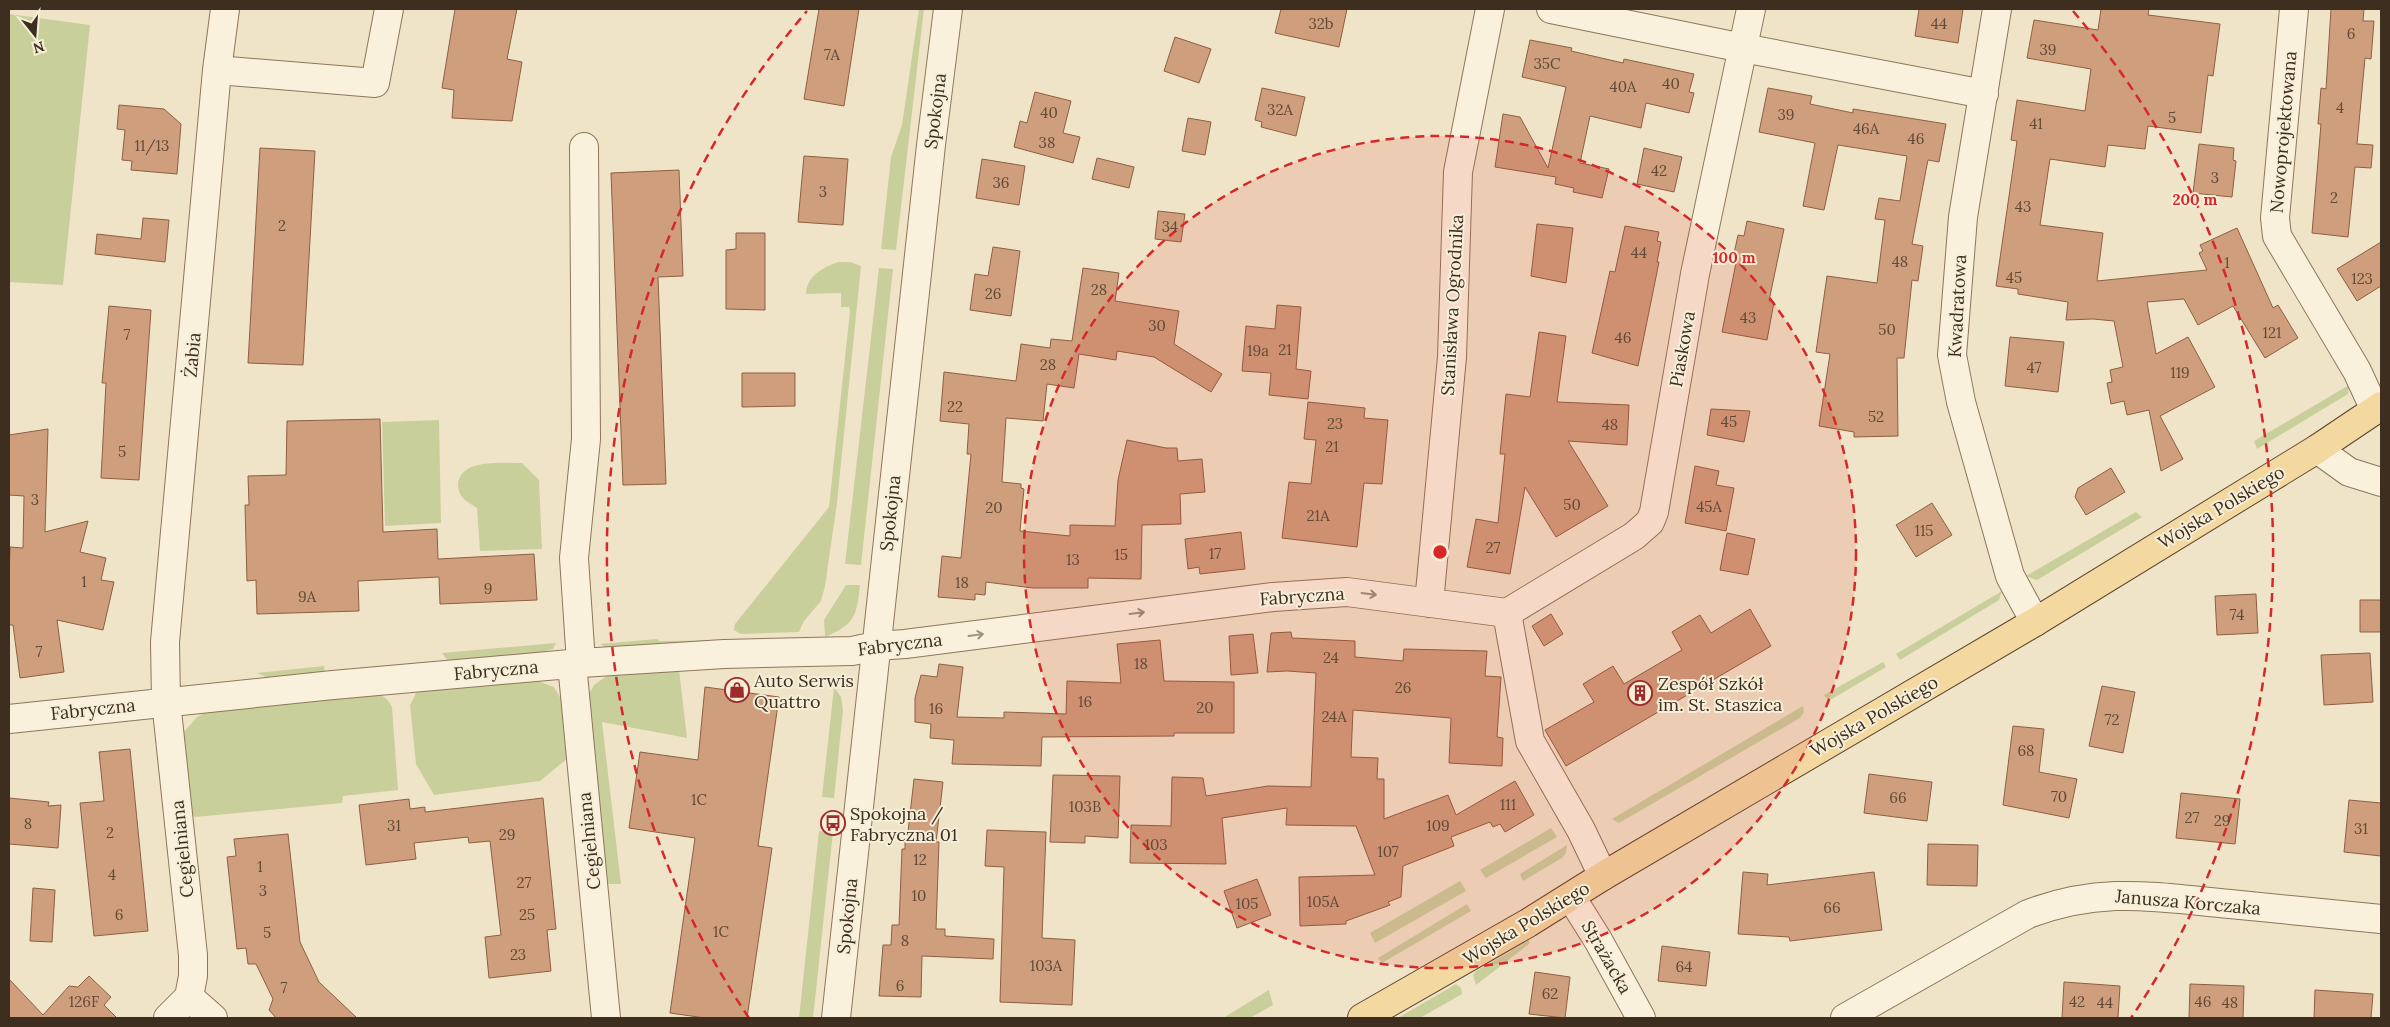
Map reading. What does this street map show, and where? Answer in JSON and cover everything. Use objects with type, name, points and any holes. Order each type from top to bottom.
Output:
[{"type":"main road","name":"Wojska Polskiego","points":[[1362,1018],[1571,897],[1603,876],[2035,622],[2317,449],[2378,408]]},
{"type":"street","name":"Żabia","points":[[166,701],[165,642],[167,610],[186,425],[217,70],[225,9]]},
{"type":"street","points":[[217,70],[375,83],[389,9]]},
{"type":"street","name":"Spokojna","points":[[836,1018],[931,145],[948,9]]},
{"type":"street","name":"Stanisława Ogrodnika","points":[[1429,603],[1452,357],[1458,172],[1490,9]]},
{"type":"street","points":[[1551,9],[1984,94]]},
{"type":"street","name":"Piaskowa","points":[[1507,614],[1634,536],[1650,522],[1656,502],[1695,274],[1751,9]]},
{"type":"street","name":"Kwadratowa","points":[[1997,9],[1963,217],[1952,355],[1961,402],[2010,576],[2035,622]]},
{"type":"street","name":"Nowoprojektowana","points":[[2294,9],[2275,218],[2277,236],[2378,408]]},
{"type":"street","name":"Cegielniana","points":[[584,147],[586,439],[574,558],[576,663],[606,1018]]},
{"type":"street","points":[[2317,449],[2350,472],[2381,482]]},
{"type":"street","name":"Fabryczna","points":[[9,719],[166,701],[576,663],[724,654],[852,650],[1306,594],[1347,592],[1507,614]]},
{"type":"street","points":[[1507,614],[1530,741],[1581,830],[1603,876]]},
{"type":"street","name":"Cegielniana","points":[[166,701],[194,955],[193,976],[189,996]]},
{"type":"street","name":"Janusza Korczaka","points":[[1845,1018],[2028,914],[2053,904],[2084,897],[2135,895],[2381,919]]},
{"type":"street","name":"Strażacka","points":[[1571,897],[1598,940],[1641,1018]]},
{"type":"street","points":[[168,1018],[189,996],[213,1018]]},
{"type":"green space","points":[[919,9],[924,9],[896,250],[881,249],[891,157],[902,125]]},
{"type":"green space","points":[[9,14],[90,25],[63,285],[9,282]]},
{"type":"green space","points":[[838,262],[850,262],[861,266],[837,503],[825,586],[821,601],[804,621],[799,632],[741,634],[734,630],[735,624],[829,507],[850,311],[849,307],[841,307],[841,293],[806,294],[809,282],[816,274]]},
{"type":"green space","points":[[879,268],[893,269],[861,565],[845,564]]},
{"type":"green space","points":[[2349,385],[2348,394],[2257,449],[2254,441]]},
{"type":"green space","points":[[439,420],[441,523],[385,526],[382,422]]},
{"type":"green space","points":[[522,463],[539,480],[542,549],[480,551],[477,508],[461,496],[458,489],[460,476],[466,470],[483,464]]},
{"type":"green space","points":[[2136,512],[2142,517],[2037,580],[2026,576]]},
{"type":"green space","points":[[846,585],[860,585],[855,612],[848,623],[842,628],[825,637],[824,620]]},
{"type":"green space","points":[[2002,591],[1999,600],[1900,660],[1896,654]]},
{"type":"green space","points":[[657,639],[660,641],[735,640],[740,643],[609,649],[600,644]]},
{"type":"green space","points":[[556,643],[553,649],[541,652],[458,661],[448,661],[442,653]]},
{"type":"green space","points":[[1883,662],[1886,667],[1832,699],[1827,699],[1824,695]]},
{"type":"green space","points":[[324,666],[325,672],[271,679],[257,673]]},
{"type":"green space","points":[[679,669],[687,738],[602,722],[621,884],[607,884],[588,696],[594,685],[611,673]]},
{"type":"green space","points":[[535,680],[554,687],[561,699],[568,758],[540,781],[434,795],[416,764],[410,705],[416,693],[425,689]]},
{"type":"green space","points":[[834,687],[841,697],[843,710],[834,798],[822,797]]},
{"type":"green space","points":[[374,694],[385,698],[392,707],[398,790],[343,796],[342,803],[195,817],[192,814],[183,733],[197,717],[208,711]]},
{"type":"green space","points":[[1803,706],[1804,712],[1800,718],[1619,823],[1612,819]]},
{"type":"green space","points":[[1551,828],[1557,837],[1486,878],[1480,870]]},
{"type":"green space","points":[[819,831],[833,832],[813,1018],[799,1018]]},
{"type":"green space","points":[[1567,845],[1566,853],[1562,858],[1523,881],[1520,874]]},
{"type":"green space","points":[[1460,881],[1466,891],[1375,943],[1370,933]]},
{"type":"green space","points":[[1467,904],[1471,911],[1382,963],[1378,958]]},
{"type":"green space","points":[[1529,939],[1529,944],[1476,985],[1473,975],[1476,971]]},
{"type":"green space","points":[[1456,984],[1461,988],[1462,994],[1420,1018],[1398,1018]]},
{"type":"green space","points":[[1269,990],[1273,1005],[1250,1018],[1223,1018]]},
{"type":"building","points":[[455,9],[517,9],[507,59],[522,62],[512,121],[452,118],[454,90],[442,88]]},
{"type":"building","points":[[819,9],[859,9],[844,106],[804,99]]},
{"type":"building","points":[[1281,9],[1347,9],[1339,47],[1275,33]]},
{"type":"building","points":[[1919,9],[1963,9],[1958,43],[1915,36]]},
{"type":"building","points":[[2101,9],[2149,9],[2148,15],[2220,24],[2213,76],[2208,75],[2201,133],[2148,126],[2145,149],[2108,145],[2105,167],[2050,159],[2040,225],[2103,233],[2097,281],[2207,270],[2199,253],[2203,251],[2200,245],[2237,228],[2273,308],[2278,305],[2298,338],[2265,358],[2233,306],[2198,325],[2184,299],[2147,302],[2156,354],[2188,337],[2215,387],[2160,416],[2183,459],[2161,471],[2149,410],[2127,415],[2124,401],[2111,404],[2107,383],[2112,382],[2110,370],[2123,367],[2114,321],[2093,319],[2066,320],[2068,302],[2018,294],[2018,289],[1996,286],[2017,141],[2011,140],[2017,100],[2085,111],[2091,69],[2027,58],[2034,20],[2098,30]]},
{"type":"building","points":[[2331,9],[2364,9],[2363,21],[2374,21],[2371,59],[2365,58],[2357,144],[2373,145],[2371,168],[2355,167],[2348,237],[2312,233],[2321,124],[2318,124],[2321,88],[2326,89]]},
{"type":"building","points":[[1175,37],[1211,49],[1199,83],[1164,71]]},
{"type":"building","points":[[1530,40],[1572,48],[1571,51],[1623,63],[1624,59],[1694,74],[1689,92],[1694,93],[1689,113],[1646,103],[1641,128],[1590,116],[1580,163],[1609,169],[1602,198],[1573,192],[1574,188],[1555,184],[1556,177],[1495,167],[1503,114],[1520,117],[1548,168],[1566,87],[1522,77]]},
{"type":"building","points":[[1262,88],[1305,97],[1296,136],[1261,127],[1262,122],[1255,120]]},
{"type":"building","points":[[1768,88],[1812,96],[1810,104],[1853,113],[1853,109],[1946,124],[1939,162],[1928,160],[1912,244],[1923,246],[1918,281],[1912,280],[1904,358],[1897,358],[1898,436],[1854,437],[1854,432],[1819,426],[1830,354],[1816,352],[1827,276],[1877,283],[1885,220],[1875,219],[1879,198],[1900,201],[1907,156],[1838,145],[1824,210],[1803,206],[1815,143],[1759,132]]},
{"type":"building","points":[[1035,92],[1071,101],[1063,133],[1080,137],[1073,163],[1014,147],[1020,121],[1027,123]]},
{"type":"building","points":[[119,105],[164,109],[181,124],[177,174],[131,170],[132,161],[122,160],[125,130],[117,129]]},
{"type":"building","points":[[1188,118],[1211,122],[1205,155],[1182,151]]},
{"type":"building","points":[[2199,144],[2234,148],[2233,160],[2236,161],[2232,197],[2193,193]]},
{"type":"building","points":[[260,148],[315,151],[303,365],[248,363]]},
{"type":"building","points":[[1644,148],[1682,157],[1674,192],[1637,184]]},
{"type":"building","points":[[804,156],[848,159],[843,225],[798,222]]},
{"type":"building","points":[[1097,158],[1134,167],[1129,188],[1092,179]]},
{"type":"building","points":[[982,159],[1025,166],[1019,205],[976,198]]},
{"type":"building","points":[[679,170],[683,276],[658,277],[666,484],[623,485],[611,173]]},
{"type":"building","points":[[1158,211],[1185,214],[1181,242],[1155,239]]},
{"type":"building","points":[[143,218],[169,220],[165,262],[95,254],[97,234],[141,239]]},
{"type":"building","points":[[1747,221],[1784,229],[1769,301],[1774,302],[1767,340],[1722,332],[1736,263],[1732,263],[1738,235],[1744,236]]},
{"type":"building","points":[[1537,224],[1573,228],[1566,283],[1531,276]]},
{"type":"building","points":[[1625,226],[1659,232],[1657,241],[1661,242],[1657,262],[1659,262],[1638,366],[1592,353],[1610,271],[1615,272]]},
{"type":"building","points":[[736,233],[765,233],[765,310],[726,309],[726,250],[736,249]]},
{"type":"building","points":[[2381,242],[2381,286],[2357,301],[2337,269]]},
{"type":"building","points":[[993,247],[1020,251],[1011,316],[970,310],[975,274],[988,276]]},
{"type":"building","points":[[1083,268],[1119,273],[1115,301],[1179,311],[1174,344],[1222,374],[1211,392],[1154,357],[1117,351],[1116,360],[1079,354],[1074,388],[1047,384],[1043,421],[1006,418],[1002,482],[1021,484],[1021,488],[1024,489],[1020,531],[1070,536],[1070,525],[1115,526],[1118,480],[1127,440],[1166,448],[1177,448],[1178,461],[1202,459],[1205,492],[1180,494],[1181,524],[1142,525],[1141,579],[1088,578],[1088,588],[1033,588],[986,582],[985,595],[975,594],[975,600],[938,597],[942,556],[961,558],[971,454],[967,454],[969,424],[940,421],[944,372],[1016,381],[1021,344],[1050,348],[1051,339],[1072,341]]},
{"type":"building","points":[[1277,305],[1301,307],[1296,369],[1311,371],[1308,399],[1269,395],[1271,373],[1242,371],[1246,326],[1275,329]]},
{"type":"building","points":[[109,306],[151,310],[139,480],[101,478],[106,383],[102,383]]},
{"type":"building","points":[[1539,332],[1566,336],[1557,402],[1629,405],[1627,445],[1568,441],[1608,506],[1556,537],[1525,487],[1510,574],[1467,567],[1476,519],[1498,523],[1505,454],[1500,454],[1506,394],[1530,397]]},
{"type":"building","points":[[2010,337],[2064,342],[2058,392],[2005,386]]},
{"type":"building","points":[[742,373],[795,373],[795,406],[742,407]]},
{"type":"building","points":[[1308,402],[1365,408],[1364,418],[1388,420],[1382,484],[1364,483],[1357,547],[1282,538],[1289,482],[1311,484],[1316,440],[1304,439]]},
{"type":"building","points":[[1711,409],[1750,411],[1744,442],[1707,435]]},
{"type":"building","points":[[380,419],[383,532],[437,529],[438,559],[534,554],[537,600],[440,604],[439,577],[358,581],[359,611],[257,614],[256,580],[247,581],[245,505],[249,505],[248,476],[286,475],[287,421]]},
{"type":"building","points":[[48,429],[45,532],[88,521],[80,552],[106,558],[101,580],[114,582],[103,630],[57,620],[64,672],[20,678],[13,625],[9,625],[9,582],[10,547],[23,548],[24,496],[9,495],[9,435]]},
{"type":"building","points":[[1695,466],[1719,471],[1716,485],[1734,488],[1726,531],[1685,523]]},
{"type":"building","points":[[2111,468],[2125,492],[2086,515],[2075,497],[2078,488]]},
{"type":"building","points":[[1932,503],[1952,535],[1916,557],[1896,525]]},
{"type":"building","points":[[1241,532],[1245,569],[1200,574],[1199,567],[1188,569],[1185,539]]},
{"type":"building","points":[[1727,533],[1755,539],[1748,575],[1720,570]]},
{"type":"building","points":[[2256,594],[2258,633],[2217,635],[2215,596]]},
{"type":"building","points":[[2360,600],[2381,600],[2381,632],[2360,632]]},
{"type":"building","name":"Zespół Szkół im. St. Staszica","points":[[1750,609],[1771,646],[1566,766],[1545,730],[1594,702],[1583,684],[1613,666],[1624,684],[1682,650],[1672,632],[1700,615],[1711,633]]},
{"type":"building","points":[[1551,614],[1563,634],[1544,646],[1532,626]]},
{"type":"building","points":[[1291,632],[1292,638],[1355,641],[1355,657],[1403,661],[1404,649],[1487,651],[1485,676],[1501,677],[1497,737],[1503,738],[1502,766],[1449,763],[1451,718],[1353,710],[1351,757],[1378,758],[1377,779],[1384,779],[1384,819],[1448,795],[1456,815],[1515,781],[1534,815],[1505,832],[1500,824],[1493,827],[1490,822],[1451,837],[1454,846],[1403,866],[1401,897],[1388,902],[1390,905],[1346,921],[1346,924],[1300,926],[1299,877],[1375,875],[1356,826],[1286,825],[1287,808],[1222,818],[1226,864],[1130,863],[1131,825],[1171,826],[1172,777],[1203,778],[1206,796],[1268,786],[1311,787],[1316,673],[1267,672],[1271,633]]},
{"type":"building","points":[[1253,634],[1258,673],[1231,675],[1229,636]]},
{"type":"building","points":[[1160,640],[1164,681],[1234,682],[1234,733],[1174,733],[1174,736],[1042,737],[1041,766],[952,764],[954,740],[930,738],[931,724],[915,722],[915,698],[921,675],[937,677],[939,664],[963,667],[957,717],[1004,718],[1004,712],[1066,714],[1067,681],[1121,683],[1117,644]]},
{"type":"building","points":[[2370,653],[2373,702],[2324,705],[2321,655]]},
{"type":"building","points":[[2102,686],[2135,692],[2123,753],[2089,746]]},
{"type":"building","points":[[705,687],[779,697],[758,846],[772,848],[747,1018],[705,1018],[670,1013],[695,838],[629,828],[640,752],[698,760]]},
{"type":"building","points":[[2013,726],[2044,729],[2039,772],[2077,779],[2069,818],[2003,805]]},
{"type":"building","points":[[130,749],[148,931],[94,936],[80,803],[104,801],[99,752]]},
{"type":"building","points":[[1869,774],[1932,782],[1927,821],[1864,813]]},
{"type":"building","points":[[1053,775],[1120,776],[1118,838],[1085,836],[1085,843],[1050,842]]},
{"type":"building","points":[[914,779],[943,782],[936,842],[939,842],[936,929],[945,929],[945,936],[994,939],[993,959],[922,956],[921,997],[879,996],[883,945],[891,945],[892,925],[899,925],[902,849],[905,849],[905,841],[907,841]]},
{"type":"building","points":[[2181,793],[2240,799],[2235,844],[2176,838]]},
{"type":"building","points":[[9,798],[49,802],[48,806],[61,805],[58,848],[9,844]]},
{"type":"building","points":[[543,798],[556,929],[547,930],[551,971],[489,978],[485,937],[501,935],[490,841],[469,843],[468,837],[414,843],[416,859],[366,865],[359,805],[409,799],[410,809],[425,807],[425,812]]},
{"type":"building","points":[[2349,800],[2381,803],[2381,856],[2344,852]]},
{"type":"building","points":[[987,830],[1046,832],[1042,938],[1075,940],[1072,1005],[1000,1002],[1004,867],[985,866]]},
{"type":"building","points":[[288,834],[300,942],[319,982],[357,1018],[276,1018],[269,1010],[273,999],[256,964],[248,964],[246,948],[237,949],[227,857],[236,856],[234,839]]},
{"type":"building","points":[[1928,844],[1978,845],[1977,886],[1927,885]]},
{"type":"building","points":[[1743,872],[1768,874],[1767,885],[1874,872],[1882,930],[1790,941],[1789,937],[1738,934]]},
{"type":"building","points":[[1257,879],[1271,915],[1237,928],[1224,891]]},
{"type":"building","points":[[33,888],[55,890],[52,942],[30,941]]},
{"type":"building","points":[[1662,946],[1710,952],[1706,986],[1658,981]]},
{"type":"building","points":[[1535,972],[1570,977],[1565,1018],[1529,1014]]},
{"type":"building","points":[[89,976],[111,997],[104,1005],[117,1018],[9,1018],[9,979],[43,1015],[69,986],[78,987]]},
{"type":"building","points":[[2064,982],[2120,986],[2118,1018],[2062,1018]]},
{"type":"building","points":[[2190,984],[2244,986],[2243,1018],[2189,1018]]},
{"type":"building","points":[[2315,990],[2373,994],[2371,1018],[2314,1018]]},
{"type":"place","name":"Auto Serwis Quattro","points":[[737,690]]},
{"type":"place","name":"Zespół Szkół im. St. Staszica","points":[[1640,693]]},
{"type":"place","name":"Spokojna / Fabryczna 01","points":[[833,823]]}]
